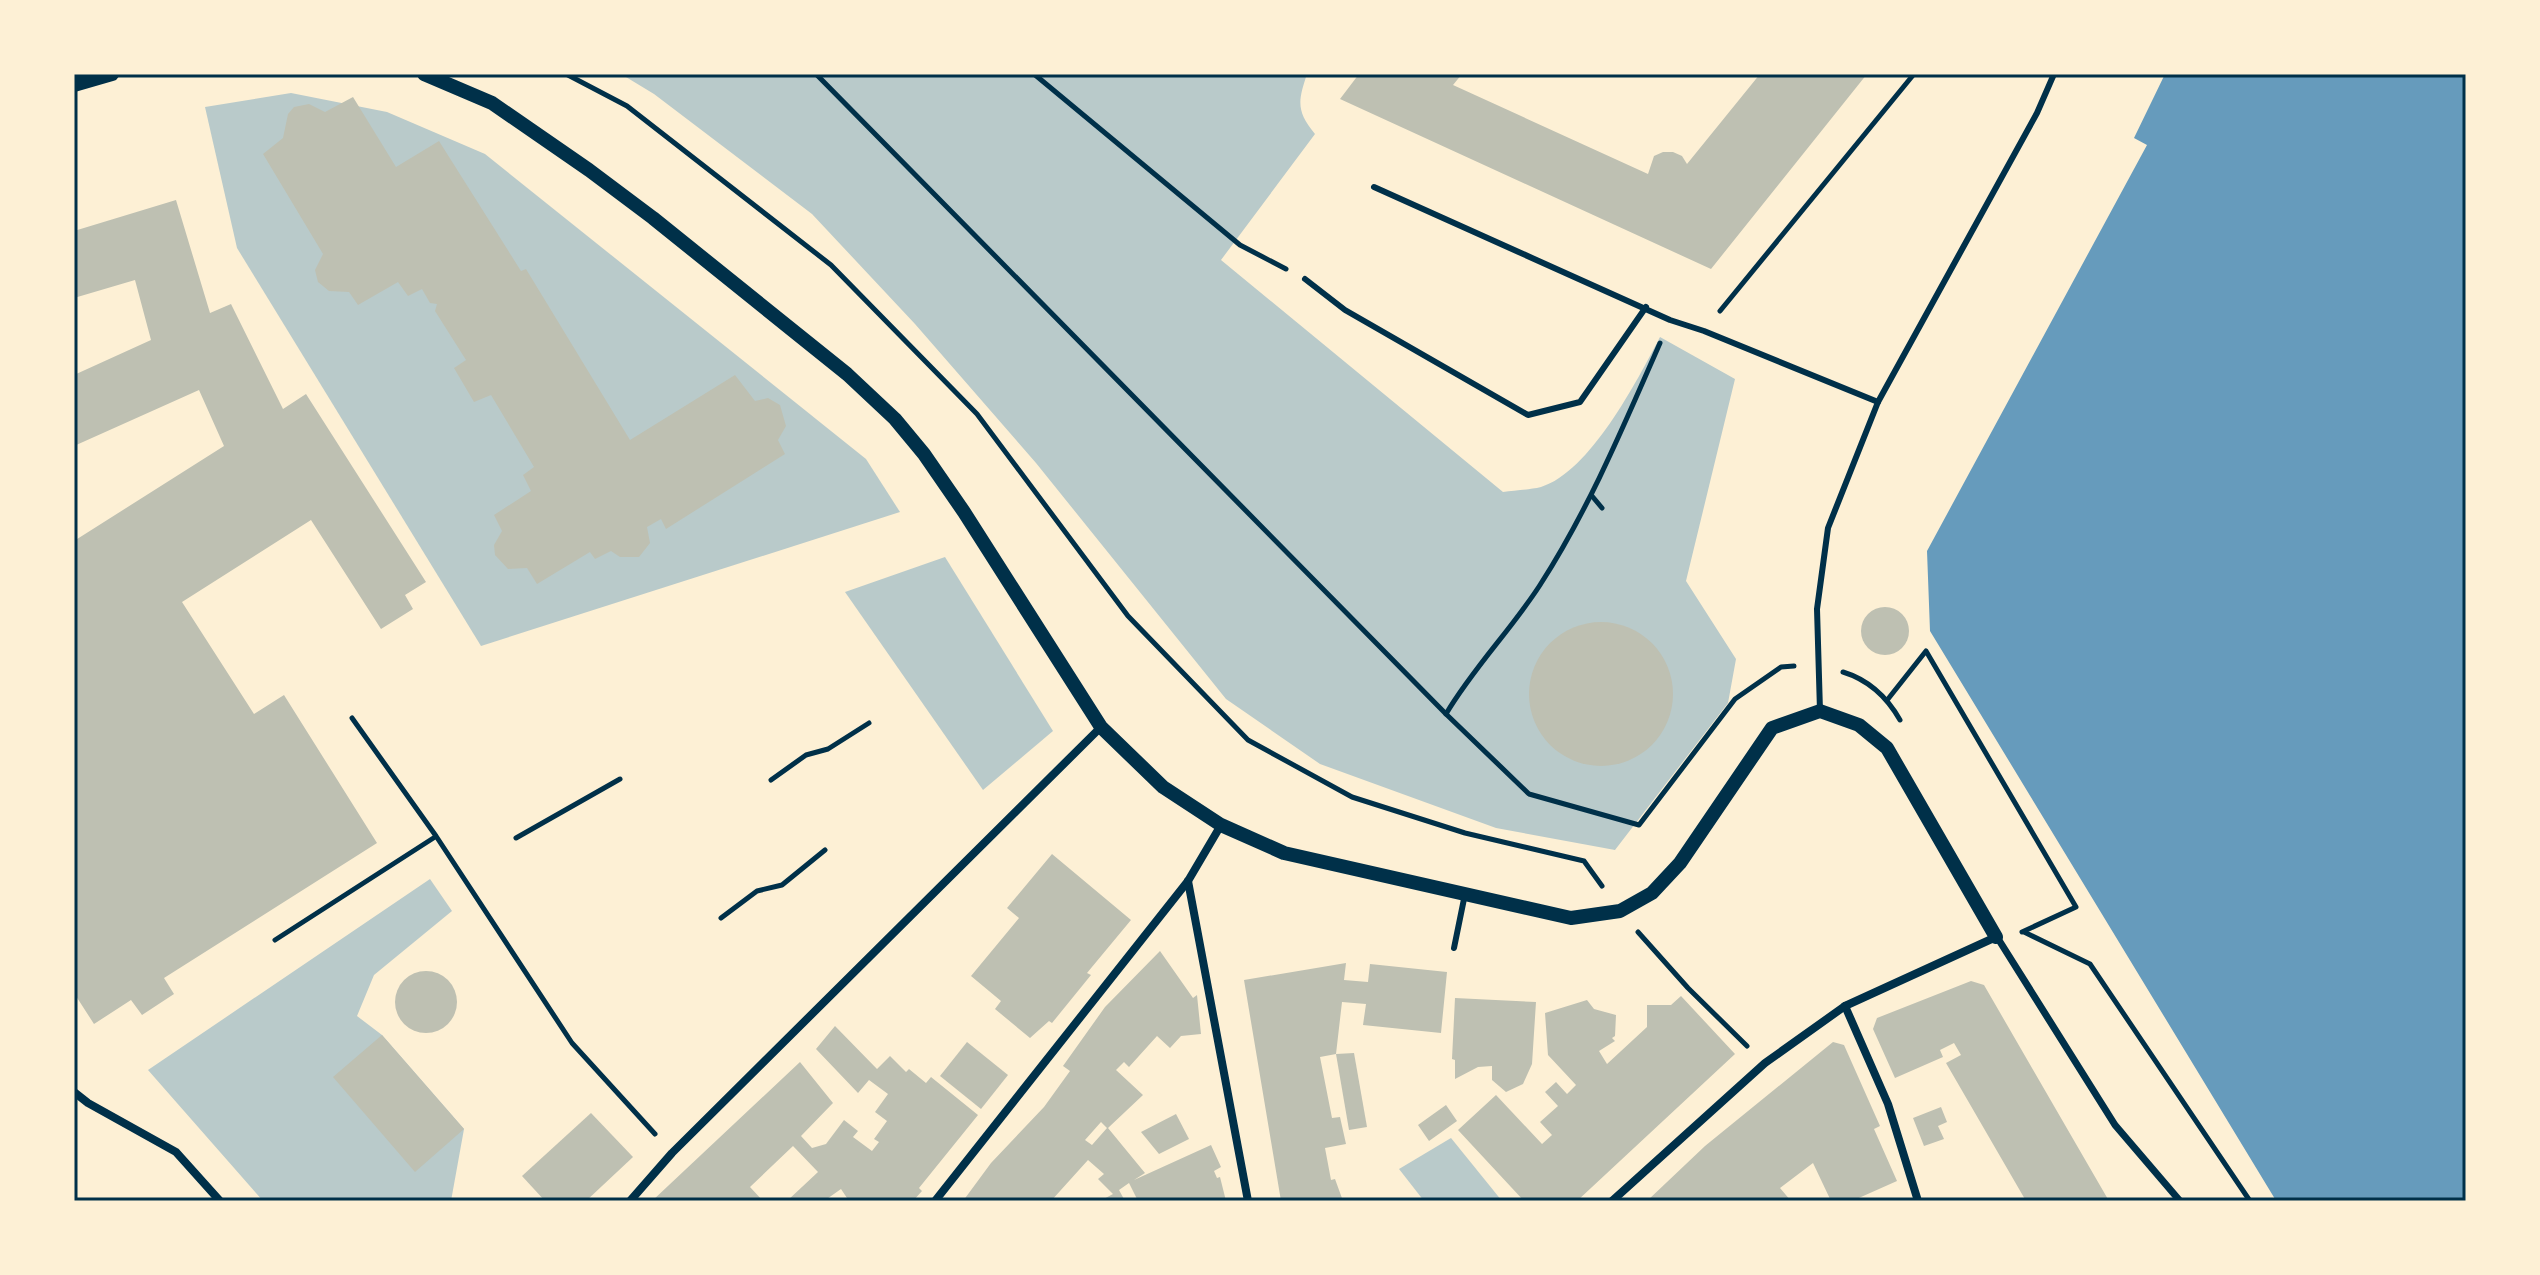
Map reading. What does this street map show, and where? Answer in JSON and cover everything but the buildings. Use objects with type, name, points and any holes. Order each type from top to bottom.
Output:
[{"type":"street","points":[[74,85],[112,74]]},
{"type":"street","points":[[424,74],[492,103],[589,170],[847,374],[895,419],[924,454],[964,512],[1101,727],[1163,787],[1221,825],[1284,853],[1571,918],[1620,911],[1652,893],[1680,863],[1772,728],[1820,711],[1859,725],[1887,748],[1996,937],[2115,1125],[2180,1201]]},
{"type":"street","points":[[630,1201],[672,1153],[1101,727]]},
{"type":"street","points":[[935,1201],[1188,881],[1221,825]]},
{"type":"street","points":[[1188,881],[1248,1201]]},
{"type":"street","points":[[1612,1201],[1765,1063],[1845,1006],[1996,937]]},
{"type":"street","points":[[1845,1006],[1888,1104],[1918,1201]]},
{"type":"street","points":[[74,1092],[176,1152],[220,1201]]},
{"type":"lane","points":[[1820,711],[1817,609],[1828,528],[1878,402],[2037,113],[2054,74]]},
{"type":"lane","points":[[1374,187],[1670,320],[1878,402]]},
{"type":"lane","points":[[1305,279],[1345,310],[1528,415],[1580,402],[1646,307]]},
{"type":"lane","points":[[1454,948],[1465,894]]},
{"type":"path","points":[[566,74],[627,106],[831,265],[977,414],[1128,616],[1248,740],[1352,797],[1465,833],[1584,861],[1620,911],[1688,988],[1765,1063]]},
{"type":"path","points":[[816,74],[1446,714],[1529,794],[1639,825]]},
{"type":"path","points":[[1034,74],[1240,245],[1305,279]]},
{"type":"path","points":[[1704,331],[1914,74]]},
{"type":"path","points":[[1446,714],[1539,586],[1592,496],[1670,320]]},
{"type":"path","points":[[1592,496],[1602,508]]},
{"type":"path","points":[[1888,699],[1926,651],[2076,907],[2024,932],[2090,964],[2250,1201]]},
{"type":"path","points":[[352,718],[436,836],[572,1043],[672,1153]]},
{"type":"path","points":[[771,780],[806,755],[828,749],[869,723]]},
{"type":"path","points":[[516,838],[620,779]]},
{"type":"path","points":[[275,940],[436,836]]},
{"type":"path","points":[[721,918],[757,891],[782,885],[825,850]]},
{"type":"shaded area","points":[[621,74],[1307,74],[1300,106],[1304,119],[1315,134],[1221,260],[1503,492],[1541,487],[1559,478],[1577,463],[1610,423],[1660,337],[1735,379],[1686,581],[1736,659],[1728,703],[1615,850],[1496,828],[1320,764],[1226,699],[1036,463],[915,324],[812,214],[654,94]]},
{"type":"shaded area","points":[[291,93],[387,112],[485,154],[866,459],[900,512],[481,646],[237,248],[205,107]]},
{"type":"shaded area","points":[[945,557],[1053,731],[983,790],[845,592]]},
{"type":"shaded area","points":[[430,879],[452,911],[374,975],[357,1016],[382,1035],[464,1129],[451,1201],[263,1201],[148,1070]]},
{"type":"shaded area","points":[[1451,1138],[1502,1201],[1424,1201],[1399,1169]]},
{"type":"water","points":[[2165,74],[2466,74],[2466,1201],[2275,1199],[1930,631],[1927,551],[2147,145],[2134,138]]}]
